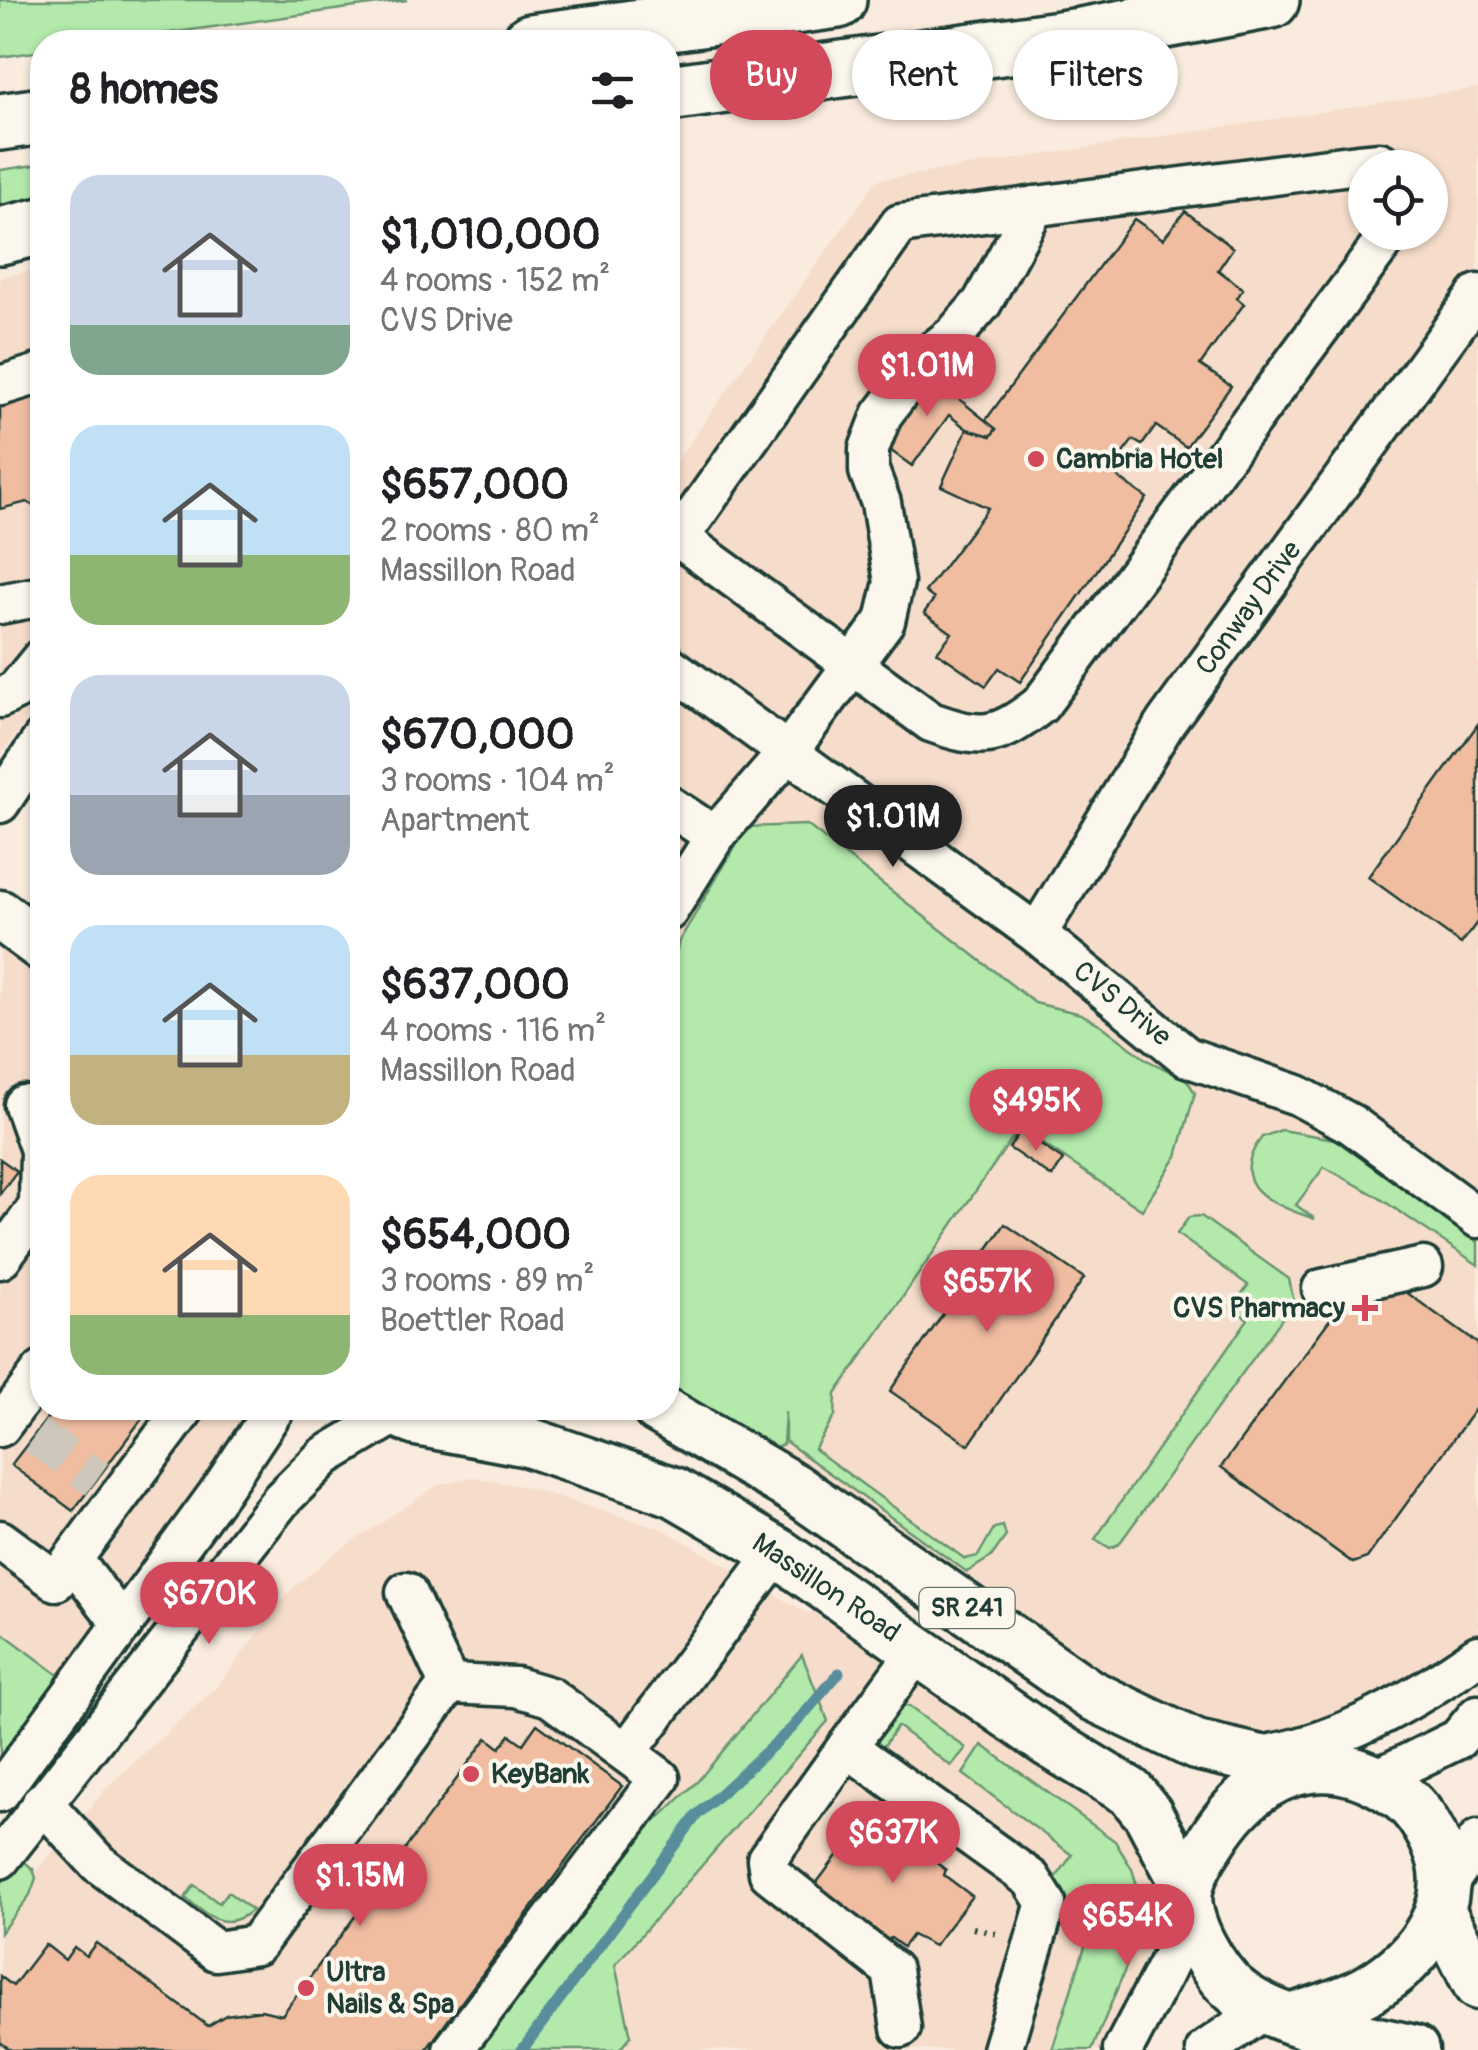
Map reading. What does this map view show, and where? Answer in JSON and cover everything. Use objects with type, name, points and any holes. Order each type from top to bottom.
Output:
[{"type":"highway","points":[[619,30],[838,0]]},
{"type":"highway","points":[[680,91],[1081,36],[1272,0]]},
{"type":"highway","points":[[0,122],[30,118]]},
{"type":"highway","points":[[0,236],[30,229]]},
{"type":"main road","points":[[0,915],[30,937]]},
{"type":"main road","name":"Massillon Road","points":[[468,1420],[674,1492],[778,1552],[1048,1742],[1130,1792],[1148,1814],[1190,1904]]},
{"type":"main road","name":"SR 241","points":[[677,1420],[794,1488],[1089,1694],[1196,1745],[1296,1768]]},
{"type":"main road","points":[[1414,2050],[1311,2028],[1235,1991],[1190,1904],[1224,1821],[1251,1793],[1296,1768],[1349,1769],[1376,1779],[1406,1799],[1428,1826],[1441,1855],[1444,1898],[1478,1985]]},
{"type":"main road","points":[[1311,2028],[1371,1989],[1427,1939],[1444,1898]]},
{"type":"street","points":[[680,537],[900,224],[1348,165]]},
{"type":"street","points":[[680,893],[715,836],[788,752],[884,621],[894,582],[881,503],[869,471],[868,449],[882,415],[926,356],[954,334],[982,303],[1035,206]]},
{"type":"street","points":[[680,539],[931,722],[974,737],[1016,724],[1040,705],[1377,250]]},
{"type":"street","name":"Conway Drive","points":[[1037,934],[1166,722],[1478,294]]},
{"type":"street","points":[[0,386],[30,377]]},
{"type":"street","points":[[0,604],[30,598]]},
{"type":"street","points":[[0,698],[16,690],[30,673]]},
{"type":"street","name":"CVS Drive","points":[[680,674],[1037,934],[1187,1056],[1297,1095],[1352,1124],[1478,1218]]},
{"type":"street","points":[[0,803],[30,758]]},
{"type":"street","points":[[680,813],[715,836]]},
{"type":"street","points":[[22,1096],[30,1120]]},
{"type":"street","points":[[0,1258],[30,1218]]},
{"type":"street","points":[[1322,1289],[1423,1267]]},
{"type":"street","points":[[14,1426],[30,1394]]},
{"type":"street","points":[[0,1540],[56,1581],[74,1560],[108,1488],[164,1420]]},
{"type":"street","points":[[0,1792],[267,1420]]},
{"type":"street","points":[[0,1859],[281,1500],[324,1456],[378,1420]]},
{"type":"street","points":[[626,1752],[778,1552]]},
{"type":"street","points":[[74,1560],[123,1625]]},
{"type":"street","points":[[406,1592],[449,1684]]},
{"type":"street","points":[[901,2028],[892,1970],[769,1873],[767,1860],[918,1650]]},
{"type":"street","points":[[1242,1758],[1276,1754],[1357,1723],[1430,1690],[1478,1655]]},
{"type":"street","points":[[42,1802],[98,1863],[216,1951],[256,1944],[449,1684]]},
{"type":"street","points":[[449,1684],[516,1687],[550,1697],[660,1778],[453,2050]]},
{"type":"street","points":[[1376,1779],[1458,1739],[1478,1715]]},
{"type":"street","points":[[847,1747],[1030,1879],[1046,1903],[1002,2050]]},
{"type":"street","points":[[1444,1898],[1478,1840]]},
{"type":"street","points":[[1123,2050],[1190,1904]]},
{"type":"street","points":[[1206,2050],[1311,2028]]},
{"type":"shaded area","points":[[1478,88],[1478,1637],[1397,1686],[1286,1731],[1259,1733],[1208,1719],[1196,1745],[680,1416],[680,456],[877,180]]},
{"type":"shaded area","points":[[30,271],[30,716],[0,756],[0,278]]},
{"type":"shaded area","points":[[0,914],[30,937],[30,1420],[246,1420],[76,1689],[0,1629]]},
{"type":"shaded area","points":[[473,1477],[525,1487],[663,1529],[809,1614],[834,1590],[1130,1792],[1188,1889],[1153,1933],[1110,2050],[0,2050],[0,1915],[108,1786],[217,1687],[290,1591],[334,1554],[438,1485]]},
{"type":"green space","points":[[0,0],[407,0],[191,30],[30,30],[30,53],[0,57]]},
{"type":"green space","points":[[30,166],[30,205],[0,212],[0,170]]},
{"type":"green space","points":[[807,825],[1035,1003],[1081,1014],[1101,1025],[1147,1060],[1187,1080],[1195,1093],[1177,1156],[1142,1210],[1019,1128],[836,1394],[835,1416],[814,1449],[965,1559],[978,1556],[994,1528],[1003,1526],[1006,1536],[991,1557],[967,1572],[785,1441],[785,1412],[783,1444],[766,1452],[680,1397],[680,939],[747,827]]},
{"type":"green space","points":[[1281,1130],[1334,1139],[1478,1242],[1478,1265],[1375,1195],[1324,1167],[1296,1205],[1315,1219],[1270,1200],[1251,1181],[1248,1169],[1262,1137]]},
{"type":"green space","points":[[1201,1216],[1289,1279],[1294,1302],[1119,1544],[1110,1548],[1095,1539],[1248,1319],[1232,1308],[1248,1285],[1177,1234],[1189,1217]]},
{"type":"green space","points":[[0,1631],[64,1679],[0,1770]]},
{"type":"green space","points":[[802,1655],[828,1721],[615,1965],[631,2036],[619,2050],[473,2050],[612,1863],[698,1781]]},
{"type":"green space","points":[[908,1706],[966,1748],[951,1766],[897,1726],[884,1746],[873,1747],[870,1737],[895,1708]]},
{"type":"green space","points":[[982,1745],[1115,1841],[1132,1869],[1142,1902],[1142,1928],[1092,2050],[1052,2050],[1096,1912],[1062,1901],[1053,1882],[1072,1855],[963,1774]]},
{"type":"green space","points":[[20,1858],[33,1869],[36,1878],[30,1895],[0,1933],[0,1885]]},
{"type":"green space","points":[[194,1885],[219,1903],[228,1892],[252,1910],[234,1920],[217,1919],[185,1898]]},
{"type":"building","name":"Cambria Hotel","points":[[1185,211],[1233,248],[1218,270],[1243,289],[1237,298],[1244,304],[1200,365],[1231,386],[1186,447],[1156,426],[1142,445],[1133,440],[1109,471],[1147,498],[1020,682],[999,668],[986,686],[937,652],[952,633],[924,613],[934,599],[925,592],[988,508],[941,486],[968,427],[991,436],[996,429],[985,421],[1134,219],[1163,239]]},
{"type":"building","points":[[926,372],[996,429],[991,436],[967,429],[949,415],[912,466],[876,440]]},
{"type":"building","points":[[30,397],[30,504],[0,509],[0,405]]},
{"type":"building","points":[[1478,724],[1478,921],[1461,944],[1368,877]]},
{"type":"building","points":[[1020,1131],[1063,1160],[1052,1177],[1009,1148]]},
{"type":"building","points":[[0,1159],[17,1171],[0,1194]]},
{"type":"building","points":[[1005,1224],[1084,1278],[969,1445],[890,1391]]},
{"type":"building","name":"CVS Pharmacy","points":[[1367,1269],[1372,1298],[1406,1292],[1478,1344],[1478,1405],[1367,1558],[1353,1563],[1221,1467]]},
{"type":"building","points":[[46,1420],[141,1420],[73,1511],[11,1465]]},
{"type":"building","points":[[537,1724],[622,1786],[426,2050],[11,2050],[0,2042],[0,1976],[13,1986],[45,1944],[65,1960],[74,1947],[86,1956],[96,1943],[208,2026],[226,2015],[261,2010],[282,2015],[487,1738],[500,1748],[510,1735],[523,1744]]},
{"type":"building","points":[[875,1817],[946,1870],[944,1875],[972,1896],[934,1946],[912,1935],[903,1947],[891,1938],[888,1940],[815,1885],[861,1824],[867,1828]]},
{"type":"waterway","points":[[522,2050],[697,1815],[792,1728],[839,1673]]},
{"type":"tunnel","points":[[35,1435],[97,1479]]},
{"type":"place","name":"Cambria Hotel","points":[[1036,459]]},
{"type":"place","name":"CVS Pharmacy","points":[[1365,1308]]},
{"type":"place","name":"KeyBank","points":[[471,1774]]},
{"type":"place","name":"Ultra Nails & Spa","points":[[306,1988]]}]
